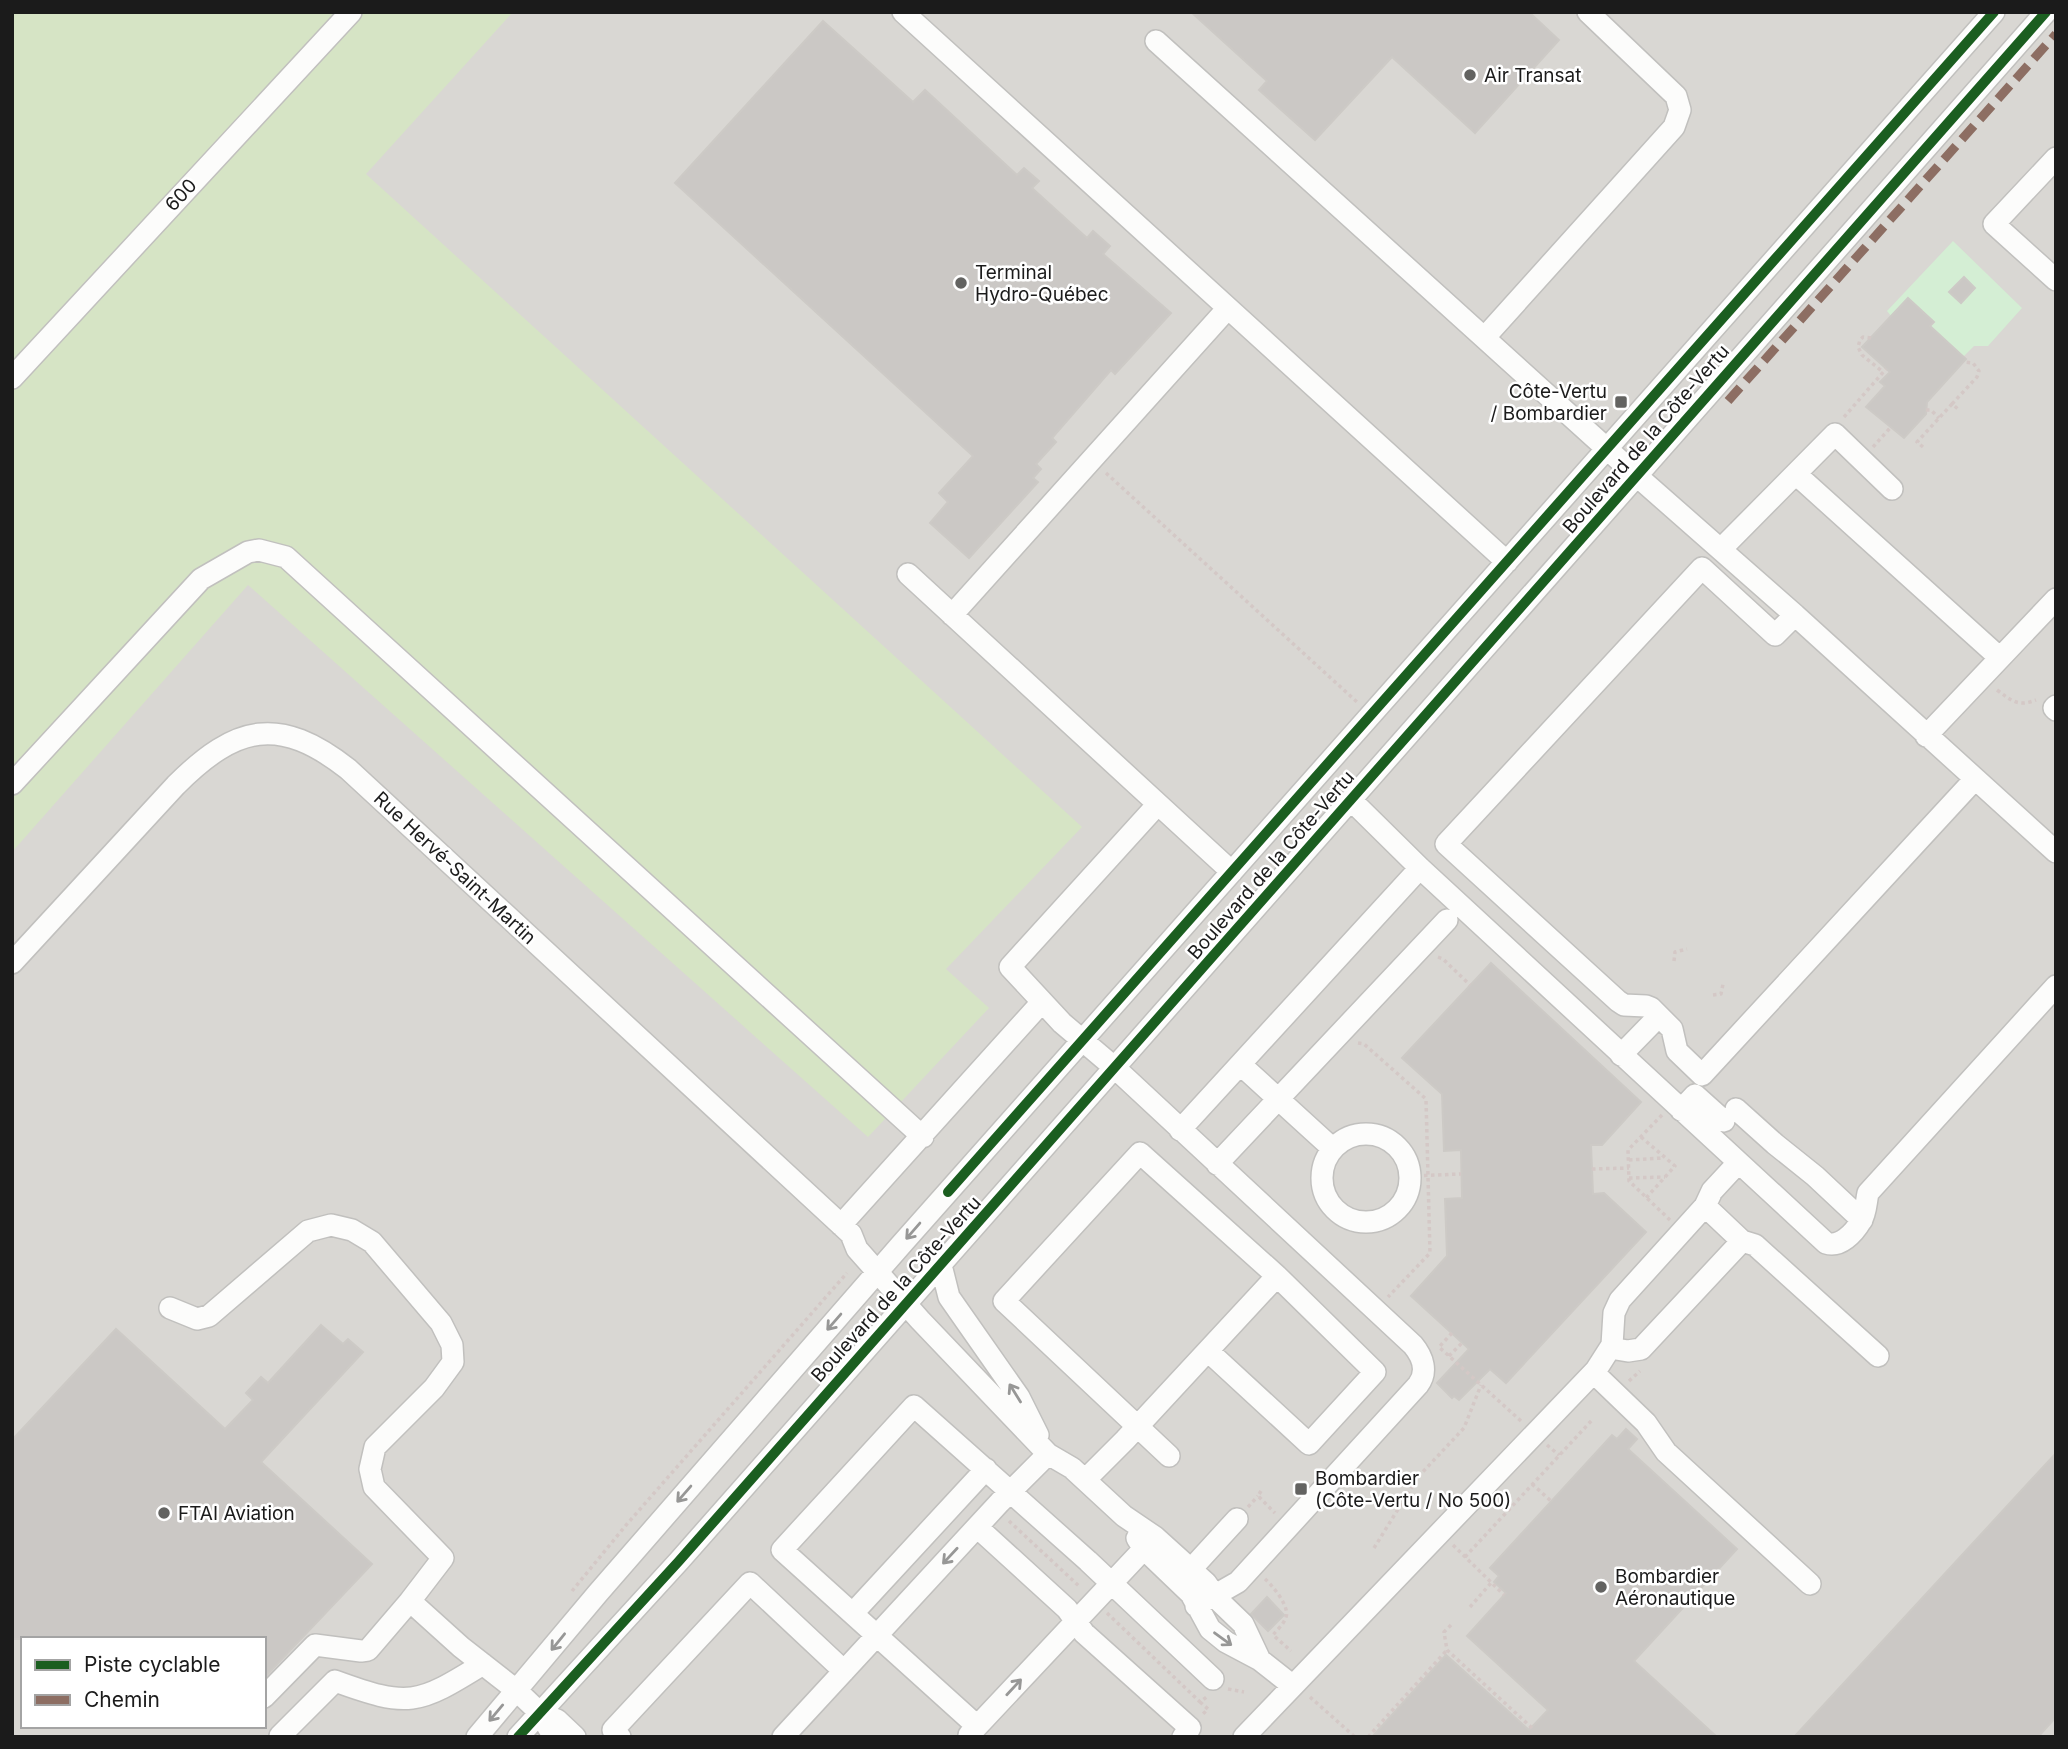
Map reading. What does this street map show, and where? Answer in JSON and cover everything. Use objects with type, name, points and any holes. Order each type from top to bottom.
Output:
[{"type":"street","name":"600","points":[[12,378],[351,12]]},
{"type":"street","points":[[903,12],[1507,562]]},
{"type":"street","points":[[1485,337],[1674,127],[1680,110],[1676,96],[1588,12]]},
{"type":"street","name":"Boulevard de la Côte-Vertu","points":[[477,1737],[598,1593],[879,1271],[1994,12]]},
{"type":"street","name":"Boulevard de la Côte-Vertu","points":[[518,1737],[679,1561],[2046,12]]},
{"type":"street","points":[[1156,41],[2056,852]]},
{"type":"street","points":[[2056,158],[1994,224],[2056,280]]},
{"type":"street","points":[[953,615],[1228,309]]},
{"type":"street","points":[[1721,549],[1835,434],[1892,489]]},
{"type":"street","points":[[1797,475],[2000,658]]},
{"type":"street","points":[[12,784],[201,579],[248,552],[259,550],[286,557],[923,1137]]},
{"type":"street","points":[[1795,615],[1775,635],[1702,568],[1446,844],[1618,1001],[1629,1006],[1646,1006],[1663,1021],[1673,1034],[1677,1052],[1702,1074],[1975,779]]},
{"type":"street","points":[[908,575],[1232,872]]},
{"type":"street","points":[[1926,736],[2056,599]]},
{"type":"street","name":"Rue Hervé-Saint-Martin","points":[[12,963],[194,766],[238,739],[264,733],[286,734],[329,754],[851,1234],[857,1249],[1048,1454],[1072,1468],[1180,1572],[1191,1594],[1205,1601],[1206,1623],[1218,1636],[1259,1660],[1301,1691]]},
{"type":"street","points":[[1351,800],[1420,868],[1626,1059],[1672,1112],[1738,1163],[1825,1244],[1840,1243],[1863,1220],[1868,1193],[2056,986]]},
{"type":"street","points":[[1158,804],[1010,967],[1082,1041],[1115,1068],[1413,1345],[1424,1367],[1418,1385],[1238,1582],[1205,1601]]},
{"type":"street","points":[[1180,1130],[1420,868]]},
{"type":"street","points":[[1217,1164],[1447,920]]},
{"type":"street","points":[[841,1225],[1042,1002]]},
{"type":"street","points":[[1626,1059],[1663,1021]]},
{"type":"street","points":[[1241,1065],[1332,1148]]},
{"type":"street","points":[[1672,1112],[1695,1095],[1774,1144],[1815,1176],[1863,1220]]},
{"type":"street","points":[[1358,1134],[1373,1134],[1387,1139],[1398,1148],[1419,1175],[1393,1213],[1380,1220],[1365,1222],[1351,1220],[1338,1213],[1328,1202],[1321,1175],[1332,1148],[1344,1139],[1358,1134]]},
{"type":"street","points":[[1169,1456],[1004,1301],[1140,1153],[1278,1276],[1375,1372],[1309,1444],[1208,1351]]},
{"type":"street","points":[[1244,1737],[1301,1691],[1594,1373],[1611,1348],[1614,1313],[1620,1300],[1705,1206],[1712,1191],[1738,1163]]},
{"type":"street","points":[[1705,1206],[1742,1241],[1755,1245],[1878,1356]]},
{"type":"street","points":[[170,1308],[197,1319],[209,1316],[308,1231],[331,1225],[352,1230],[372,1242],[440,1323],[452,1345],[453,1362],[434,1388],[375,1447],[370,1469],[374,1487],[443,1558],[368,1650],[315,1645],[266,1695]]},
{"type":"street","points":[[1611,1348],[1628,1351],[1641,1349],[1742,1241]]},
{"type":"street","points":[[783,1737],[1048,1454],[1019,1397],[949,1297],[941,1265]]},
{"type":"street","points":[[1085,1480],[1278,1276]]},
{"type":"street","points":[[1594,1373],[1646,1423],[1667,1452],[1810,1584]]},
{"type":"street","points":[[1149,1543],[1111,1583],[1075,1621],[970,1734],[878,1634],[782,1550],[914,1406],[1011,1491],[1111,1583],[1213,1679]]},
{"type":"street","points":[[853,1613],[986,1469]]},
{"type":"street","points":[[1180,1572],[1233,1515]]},
{"type":"street","points":[[977,1527],[1068,1609],[1082,1630],[1190,1728],[1183,1737]]},
{"type":"street","points":[[620,1737],[613,1730],[750,1583],[844,1671]]},
{"type":"street","points":[[410,1601],[516,1690],[539,1712],[557,1737]]},
{"type":"street","points":[[280,1736],[335,1681],[369,1694],[393,1699],[415,1699],[436,1693],[483,1664]]},
{"type":"street","points":[[539,1712],[557,1720],[575,1737]]},
{"type":"path","points":[[1835,434],[1846,412],[1885,371],[1862,355],[1858,348],[1863,337],[1871,338]]},
{"type":"path","points":[[1923,447],[1917,442],[1979,372],[1973,363],[1963,362]]},
{"type":"path","points":[[1952,404],[1958,409]]},
{"type":"path","points":[[1926,410],[1931,410],[1939,418]]},
{"type":"path","points":[[1880,440],[1890,428]]},
{"type":"path","points":[[1092,460],[1371,715]]},
{"type":"path","points":[[1992,686],[2014,704],[2051,706]]},
{"type":"path","points":[[1674,961],[1675,952],[1687,949]]},
{"type":"path","points":[[1443,959],[1470,985]]},
{"type":"path","points":[[1713,995],[1721,994],[1723,984]]},
{"type":"path","points":[[1364,1044],[1426,1099],[1419,1175],[1430,1253],[1385,1301]]},
{"type":"path","points":[[1671,1222],[1629,1181],[1628,1150],[1672,1112]]},
{"type":"path","points":[[1641,1137],[1675,1166],[1646,1198]]},
{"type":"path","points":[[1628,1160],[1665,1158]]},
{"type":"path","points":[[1592,1169],[1629,1168]]},
{"type":"path","points":[[1419,1175],[1461,1174]]},
{"type":"path","points":[[1629,1178],[1665,1177]]},
{"type":"path","points":[[567,1597],[635,1514],[847,1273]]},
{"type":"path","points":[[1452,1333],[1439,1347],[1525,1425]]},
{"type":"path","points":[[1449,1356],[1462,1343]]},
{"type":"path","points":[[1628,1382],[1640,1371]]},
{"type":"path","points":[[1374,1548],[1418,1477],[1464,1428],[1481,1385]]},
{"type":"path","points":[[1465,1557],[1593,1419]]},
{"type":"path","points":[[1543,1441],[1559,1455]]},
{"type":"path","points":[[1532,1484],[1551,1501]]},
{"type":"path","points":[[1261,1491],[1258,1496],[1278,1515]]},
{"type":"path","points":[[1004,1517],[1084,1591]]},
{"type":"path","points":[[1449,1542],[1504,1595]]},
{"type":"path","points":[[1265,1579],[1279,1594],[1287,1611],[1286,1619],[1273,1635],[1291,1651]]},
{"type":"path","points":[[1470,1606],[1491,1583]]},
{"type":"path","points":[[1451,1625],[1444,1632],[1447,1650],[1532,1728]]},
{"type":"path","points":[[1368,1737],[1447,1650]]},
{"type":"path","points":[[1301,1691],[1355,1737]]},
{"type":"path","points":[[1200,1702],[1208,1709],[1205,1712]]},
{"type":"shaded area","points":[[12,12],[2056,12],[2056,1737],[12,1737]]},
{"type":"green space","points":[[12,12],[513,12],[366,174],[1082,827],[946,969],[989,1008],[868,1137],[248,585],[12,852]]},
{"type":"green space","points":[[1953,241],[2022,308],[1988,346],[1974,346],[1963,357],[1906,352],[1934,321],[1908,298],[1891,316],[1887,311]]},
{"type":"building","name":"Air Transat","points":[[1191,12],[1529,12],[1559,40],[1475,133],[1392,57],[1315,140],[1259,90],[1267,81]]},
{"type":"building","name":"Terminal Hydro-Québec","points":[[823,21],[913,102],[925,90],[1017,175],[1024,168],[1039,181],[1032,188],[1087,238],[1093,231],[1110,246],[1103,254],[1171,313],[1115,374],[1111,370],[1052,438],[1056,442],[1036,464],[1041,469],[1033,478],[1038,482],[969,558],[930,523],[948,502],[939,493],[973,456],[675,183]]},
{"type":"building","points":[[1964,277],[1975,288],[1961,303],[1949,292]]},
{"type":"building","points":[[1908,298],[1934,322],[1930,326],[1966,359],[1927,402],[1926,414],[1904,438],[1866,407],[1885,386],[1880,382],[1890,372],[1862,347]]},
{"type":"building","points":[[1491,963],[1641,1102],[1602,1145],[1591,1145],[1593,1194],[1604,1193],[1646,1232],[1506,1383],[1490,1369],[1459,1400],[1454,1396],[1452,1398],[1437,1383],[1469,1349],[1411,1296],[1447,1256],[1445,1199],[1462,1198],[1461,1150],[1444,1151],[1442,1094],[1402,1058]]},
{"type":"building","name":"FTAI Aviation","points":[[321,1325],[343,1344],[348,1339],[363,1352],[261,1462],[372,1564],[266,1676],[266,1637],[12,1639],[12,1440],[116,1329],[225,1429],[253,1400],[246,1393],[261,1377],[268,1383]]},
{"type":"building","name":"Bombardier Aéronautique","points":[[1626,1429],[1637,1439],[1628,1449],[1737,1549],[1634,1661],[1717,1737],[1372,1737],[1446,1655],[1529,1730],[1548,1710],[1467,1636],[1506,1593],[1494,1582],[1499,1576],[1490,1568],[1612,1435],[1617,1439]]},
{"type":"building","points":[[2056,1453],[2056,1717],[2038,1737],[1794,1737]]},
{"type":"building","points":[[1267,1597],[1284,1615],[1268,1631],[1251,1614]]},
{"type":"marked path","points":[[1728,401],[2056,34]]},
{"type":"cycle path","points":[[948,1192],[1994,12]]},
{"type":"cycle path","points":[[518,1737],[679,1561],[2046,12]]},
{"type":"place","name":"Air Transat","points":[[1470,75]]},
{"type":"place","name":"Terminal Hydro-Québec","points":[[961,283]]},
{"type":"place","name":"Côte-Vertu / Bombardier","points":[[1621,402]]},
{"type":"place","name":"Bombardier (Côte-Vertu / No 500)","points":[[1301,1489]]},
{"type":"place","name":"FTAI Aviation","points":[[164,1513]]},
{"type":"place","name":"Bombardier Aéronautique","points":[[1601,1587]]}]
